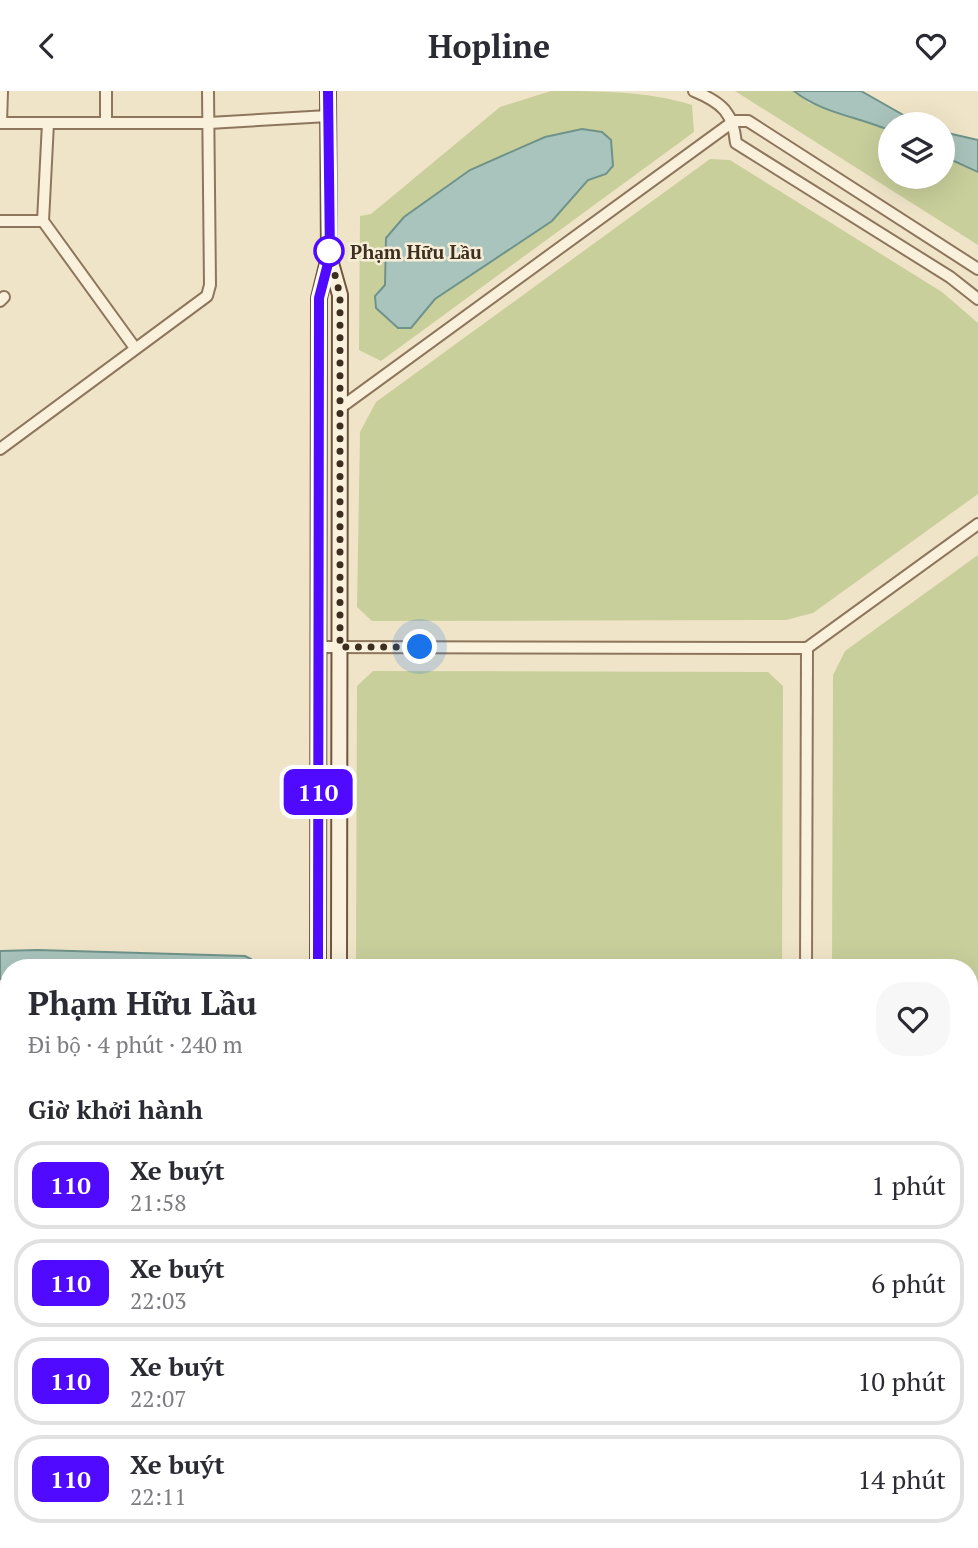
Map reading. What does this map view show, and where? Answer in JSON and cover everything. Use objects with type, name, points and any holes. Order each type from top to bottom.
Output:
[{"type":"main road","points":[[328,91],[330,256],[340,295],[339,959]]},
{"type":"main road","points":[[318,959],[319,298],[330,256]]},
{"type":"street","points":[[2,91],[1,123],[209,124],[328,116]]},
{"type":"street","points":[[106,91],[106,123]]},
{"type":"street","points":[[0,449],[207,296],[210,285],[208,91]]},
{"type":"street","points":[[694,91],[715,102],[734,121],[736,143],[950,277],[978,299]]},
{"type":"street","points":[[340,408],[734,121],[748,121],[978,269]]},
{"type":"street","points":[[48,123],[43,221],[135,348]]},
{"type":"street","points":[[0,221],[43,221]]},
{"type":"street","points":[[318,647],[807,648],[978,524]]},
{"type":"street","points":[[806,959],[807,648]]},
{"type":"green space","points":[[551,91],[641,94],[676,100],[692,105],[694,132],[381,361],[359,350],[360,216],[371,214],[500,107]]},
{"type":"green space","points":[[735,91],[794,91],[809,103],[878,126],[878,182]]},
{"type":"green space","points":[[710,159],[730,160],[942,292],[978,323],[978,494],[813,613],[786,620],[372,621],[357,607],[360,432],[376,402]]},
{"type":"green space","points":[[955,161],[978,172],[978,245],[890,189],[955,189]]},
{"type":"green space","points":[[978,555],[978,959],[832,959],[833,675],[845,651]]},
{"type":"green space","points":[[373,671],[768,672],[783,686],[782,959],[356,959],[357,686]]},
{"type":"water","points":[[794,91],[861,91],[898,112],[878,112],[878,126],[828,110]]},
{"type":"water","points":[[582,129],[602,132],[611,140],[613,166],[606,174],[588,180],[552,221],[435,299],[411,328],[398,328],[376,308],[375,296],[385,285],[386,238],[404,217],[470,170],[545,137]]},
{"type":"water","points":[[955,135],[978,140],[978,172],[955,161]]},
{"type":"water","points":[[0,951],[245,956],[251,959],[0,959]]},
{"type":"bus line","name":"110","points":[[318,959],[319,298],[330,256],[328,91]]},
{"type":"place","name":"Phạm Hữu Lầu","points":[[329,251]]},
{"type":"route","points":[[329,251],[340,295],[340,647],[420,647]]}]
